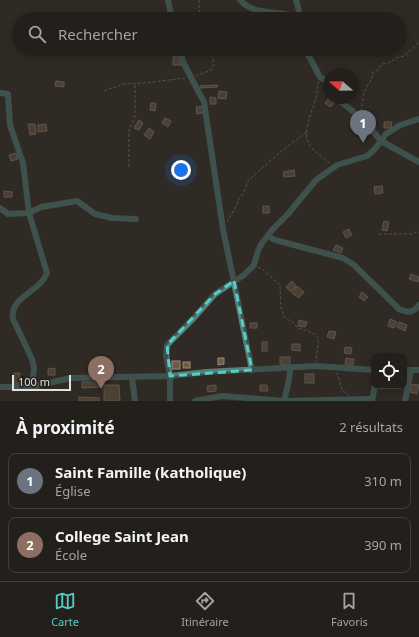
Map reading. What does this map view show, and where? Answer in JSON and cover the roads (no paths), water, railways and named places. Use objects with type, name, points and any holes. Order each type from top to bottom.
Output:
[{"type":"street","points":[[168,0],[171,12]]},
{"type":"street","points":[[240,0],[252,9],[272,12]]},
{"type":"street","points":[[296,0],[299,12]]},
{"type":"street","points":[[182,56],[183,62],[204,102],[223,229],[252,370]]},
{"type":"street","points":[[309,56],[320,78],[323,80]]},
{"type":"street","points":[[0,93],[8,94],[10,125],[22,163],[29,213],[47,273],[40,284],[17,302],[12,313],[13,319],[32,358],[34,368],[32,387]]},
{"type":"street","points":[[344,104],[361,118],[381,141],[419,162]]},
{"type":"street","points":[[170,401],[170,376],[166,355],[167,345],[215,294],[244,275],[254,265],[258,251],[268,236],[316,180],[335,166],[367,156],[375,149],[386,134],[400,125],[419,119]]},
{"type":"street","points":[[0,208],[8,214],[29,213],[41,207],[77,201],[95,214],[112,218],[136,219]]},
{"type":"street","points":[[268,236],[275,240],[343,258],[354,265],[399,309],[405,312],[414,311],[419,305]]},
{"type":"street","points":[[0,387],[32,387],[71,378],[170,376],[207,372],[316,366],[371,370]]},
{"type":"street","points":[[284,401],[290,368]]},
{"type":"street","points":[[407,370],[419,370]]},
{"type":"street","points":[[132,376],[135,401]]},
{"type":"street","points":[[195,401],[222,396],[284,401],[372,400],[374,389]]},
{"type":"street","points":[[405,401],[406,389]]},
{"type":"place","name":"Saint Famille (katholique)","points":[[363,143]]},
{"type":"place","name":"College Saint Jean","points":[[101,389]]}]
